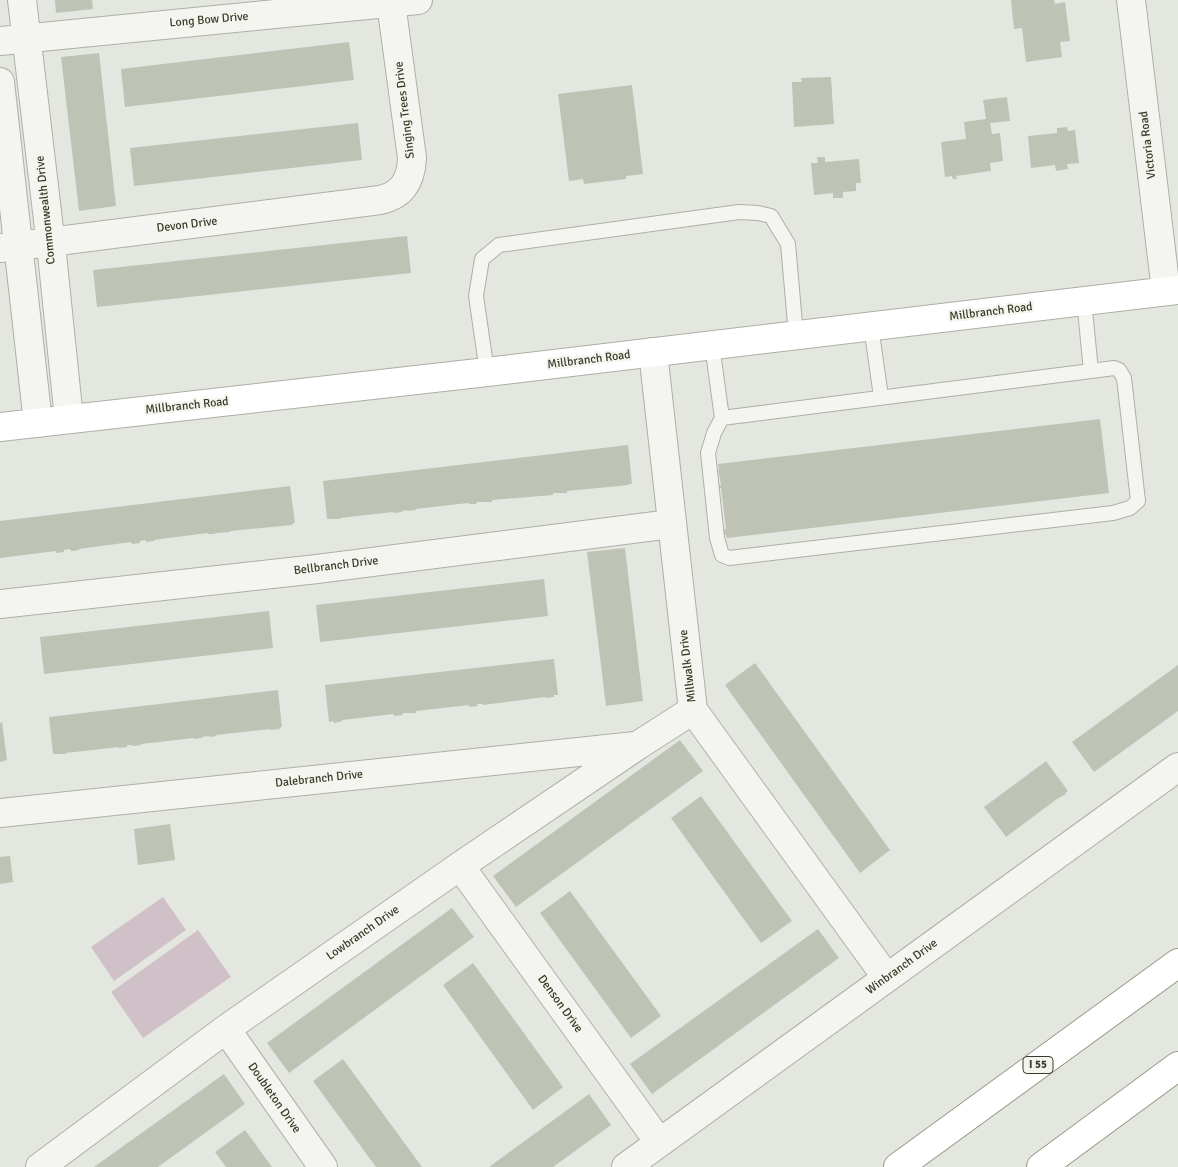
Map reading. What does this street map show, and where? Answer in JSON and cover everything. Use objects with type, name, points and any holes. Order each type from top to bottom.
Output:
[{"type":"main road","name":"Millbranch Road","points":[[0,427],[487,372],[1172,290]]},
{"type":"main road","name":"I 55","points":[[898,1167],[1178,963]]},
{"type":"main road","points":[[1041,1167],[1178,1066]]},
{"type":"street","name":"Commonwealth Drive","points":[[22,0],[69,419]]},
{"type":"street","name":"Long Bow Drive","points":[[0,41],[418,0]]},
{"type":"street","name":"Victoria Road","points":[[1131,0],[1172,290]]},
{"type":"street","name":"Singing Trees Drive","points":[[373,201],[388,198],[402,188],[408,180],[412,167],[393,2]]},
{"type":"street","points":[[0,82],[9,247],[38,423]]},
{"type":"street","name":"Devon Drive","points":[[9,247],[373,201]]},
{"type":"street","name":"Millwalk Drive","points":[[653,352],[693,710],[887,978]]},
{"type":"street","name":"Bellbranch Drive","points":[[0,604],[317,569],[672,524]]},
{"type":"street","name":"Lowbranch Drive","points":[[40,1167],[226,1028],[460,866],[693,710]]},
{"type":"street","name":"Dalebranch Drive","points":[[0,813],[637,746]]},
{"type":"street","name":"Winbranch Drive","points":[[626,1167],[1178,767]]},
{"type":"street","name":"Denson Drive","points":[[460,866],[659,1142]]},
{"type":"street","name":"Doubleton Drive","points":[[226,1028],[323,1167]]},
{"type":"lane","points":[[487,372],[476,296],[482,259],[499,245],[739,212],[771,216],[788,244],[796,335]]},
{"type":"lane","points":[[1084,300],[1091,371]]},
{"type":"lane","points":[[871,326],[881,397]]},
{"type":"lane","points":[[712,345],[722,418],[714,433],[708,453],[717,538],[722,556],[729,558],[1113,513],[1130,508],[1138,501],[1124,378],[1119,370],[1114,368],[722,418]]},
{"type":"shaded area","points":[[163,897],[186,930],[114,981],[91,947]]},
{"type":"shaded area","points":[[198,930],[231,977],[143,1038],[111,992]]},
{"type":"building","points":[[55,0],[92,0],[93,9],[56,13]]},
{"type":"building","points":[[1011,0],[1054,0],[1055,4],[1065,2],[1070,41],[1060,42],[1062,57],[1026,62],[1022,28],[1014,29]]},
{"type":"building","points":[[349,42],[354,80],[125,107],[121,69]]},
{"type":"building","points":[[99,53],[116,206],[79,211],[61,57]]},
{"type":"building","points":[[831,77],[834,124],[794,127],[792,82],[802,82],[801,78]]},
{"type":"building","points":[[632,85],[643,174],[626,176],[626,179],[584,184],[583,179],[569,181],[558,94]]},
{"type":"building","points":[[1007,97],[1010,121],[990,123],[992,134],[1000,133],[1003,161],[990,163],[991,171],[956,176],[957,179],[953,179],[952,176],[945,177],[941,142],[966,139],[964,122],[986,119],[983,100]]},
{"type":"building","points":[[358,123],[362,160],[134,186],[130,148]]},
{"type":"building","points":[[1067,127],[1068,131],[1075,130],[1079,163],[1067,164],[1068,169],[1056,171],[1055,165],[1031,168],[1028,136],[1057,133],[1057,128]]},
{"type":"building","points":[[817,157],[825,157],[825,162],[859,159],[861,183],[856,183],[856,191],[843,192],[843,198],[833,198],[833,193],[814,195],[811,163],[818,163]]},
{"type":"building","points":[[407,236],[411,273],[97,307],[93,270]]},
{"type":"building","points":[[1100,419],[1109,493],[727,538],[725,535],[724,530],[726,529],[721,488],[719,488],[719,485],[721,485],[718,464]]},
{"type":"building","points":[[628,445],[632,484],[629,485],[567,491],[567,493],[553,493],[553,495],[492,500],[492,502],[477,502],[476,504],[468,503],[341,519],[327,519],[323,481]]},
{"type":"building","points":[[290,486],[295,523],[292,525],[215,534],[207,533],[146,542],[146,540],[132,544],[131,542],[71,551],[70,549],[56,553],[56,551],[0,558],[0,521]]},
{"type":"building","points":[[625,548],[643,701],[606,706],[587,552]]},
{"type":"building","points":[[544,579],[548,616],[320,642],[316,605]]},
{"type":"building","points":[[269,611],[273,648],[44,674],[40,637]]},
{"type":"building","points":[[554,659],[558,695],[554,695],[554,697],[416,711],[416,713],[403,713],[403,715],[394,716],[394,714],[342,720],[334,723],[333,721],[329,722],[325,685]]},
{"type":"building","points":[[755,663],[890,850],[860,873],[725,685]]},
{"type":"building","points":[[1178,665],[1178,711],[1094,772],[1072,742]]},
{"type":"building","points":[[278,690],[282,727],[280,729],[53,754],[49,717]]},
{"type":"building","points":[[2,722],[7,760],[0,762],[0,723]]},
{"type":"building","points":[[680,740],[703,771],[516,907],[493,876]]},
{"type":"building","points":[[1046,761],[1068,791],[1006,837],[984,807]]},
{"type":"building","points":[[701,796],[792,921],[761,943],[671,818]]},
{"type":"building","points":[[170,824],[175,860],[138,865],[134,829]]},
{"type":"building","points":[[10,856],[13,882],[0,884],[0,857]]},
{"type":"building","points":[[570,891],[661,1016],[631,1038],[540,913]]},
{"type":"building","points":[[452,908],[474,937],[289,1073],[267,1043]]},
{"type":"building","points":[[818,929],[839,958],[652,1094],[630,1064]]},
{"type":"building","points":[[473,963],[563,1087],[533,1110],[443,985]]},
{"type":"building","points":[[343,1059],[422,1167],[376,1167],[313,1081]]},
{"type":"building","points":[[224,1074],[245,1104],[158,1167],[94,1167]]},
{"type":"building","points":[[589,1094],[611,1125],[553,1167],[489,1167]]},
{"type":"building","points":[[245,1130],[272,1167],[226,1167],[215,1152]]}]
